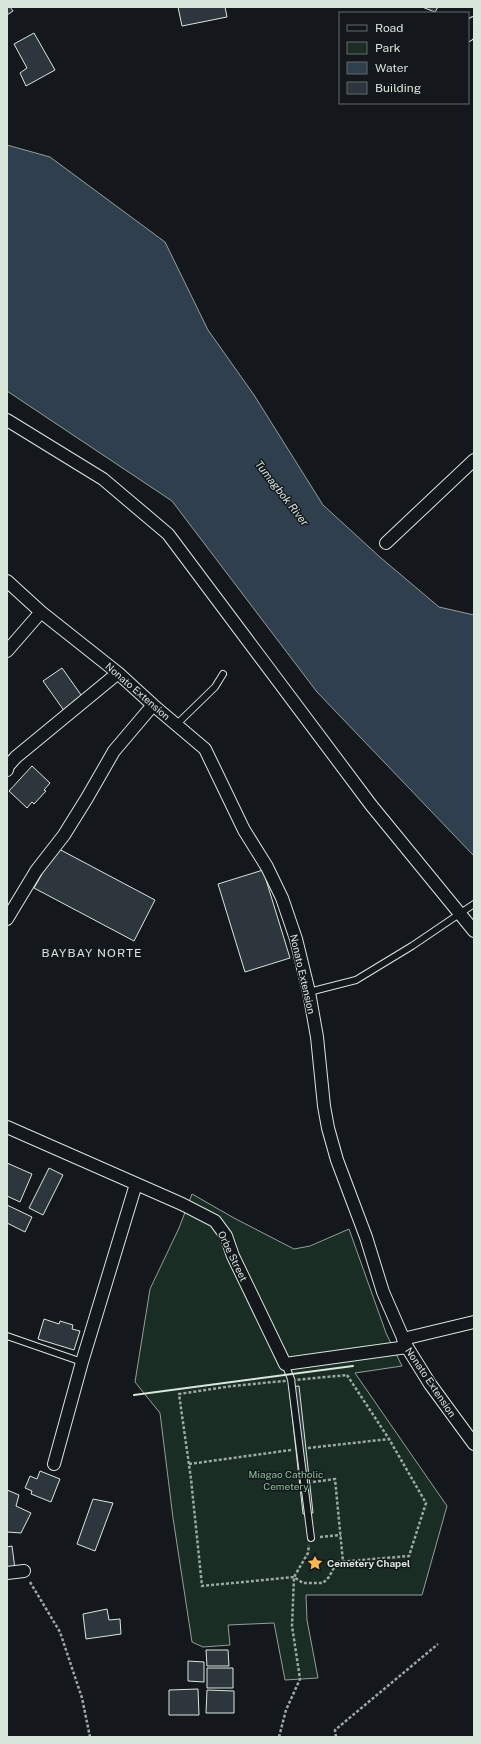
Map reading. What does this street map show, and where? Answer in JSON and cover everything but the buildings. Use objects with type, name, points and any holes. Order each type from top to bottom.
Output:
[{"type":"street","points":[[469,33],[474,23]]},
{"type":"street","points":[[7,420],[103,479],[168,534],[371,805],[474,931]]},
{"type":"street","points":[[386,542],[474,460]]},
{"type":"street","name":"Nonato Extension","points":[[7,581],[41,612],[118,673],[205,749],[244,830],[267,867],[282,898],[296,939],[309,992],[317,1036],[324,1106],[337,1160],[366,1236],[383,1292],[405,1343],[430,1384],[474,1444]]},
{"type":"street","points":[[7,651],[41,612]]},
{"type":"street","points":[[7,770],[8,766],[16,757],[118,673]]},
{"type":"street","points":[[7,920],[36,871],[72,823],[114,751],[153,705]]},
{"type":"street","name":"Orbe Street","points":[[7,1127],[215,1221],[226,1236],[233,1256],[285,1364]]},
{"type":"street","points":[[54,1464],[82,1362],[136,1184]]},
{"type":"street","points":[[285,1364],[405,1343],[474,1322]]},
{"type":"street","points":[[7,1573],[24,1570]]},
{"type":"lane","points":[[177,724],[215,687],[223,674]]},
{"type":"lane","points":[[309,992],[356,980],[412,946],[474,904]]},
{"type":"lane","points":[[7,1336],[82,1362]]},
{"type":"lane","points":[[285,1364],[291,1379],[311,1538]]},
{"type":"path","points":[[347,1375],[388,1439],[426,1504],[409,1556],[337,1562],[329,1577],[323,1583],[303,1583],[294,1577],[202,1586],[180,1394],[291,1379],[347,1375]]},
{"type":"path","points":[[189,1464],[300,1448],[388,1439]]},
{"type":"path","points":[[304,1483],[335,1479],[343,1562]]},
{"type":"path","points":[[279,1737],[286,1710],[300,1679],[292,1626],[294,1577],[308,1553],[311,1538],[341,1535]]},
{"type":"path","points":[[24,1570],[60,1632],[82,1698],[90,1737]]},
{"type":"path","points":[[336,1737],[335,1730],[438,1644]]},
{"type":"green space","name":"Miagao Catholic Cemetery","points":[[192,1194],[294,1249],[310,1246],[349,1229],[386,1333],[402,1366],[355,1373],[447,1506],[422,1595],[306,1595],[307,1620],[318,1678],[285,1680],[274,1623],[228,1625],[230,1645],[203,1647],[192,1642],[173,1518],[160,1413],[135,1382],[150,1289],[179,1228]]},
{"type":"water","name":"Tumagbok River","points":[[7,145],[50,157],[165,242],[208,330],[254,395],[323,505],[381,558],[439,607],[474,615],[474,856],[317,692],[172,501],[7,391]]},
{"type":"wall","points":[[134,1395],[353,1366]]},
{"type":"place","name":"Cemetery Chapel","points":[[315,1563]]},
{"type":"district","name":"BAYBAY NORTE","points":[[92,953]]}]
